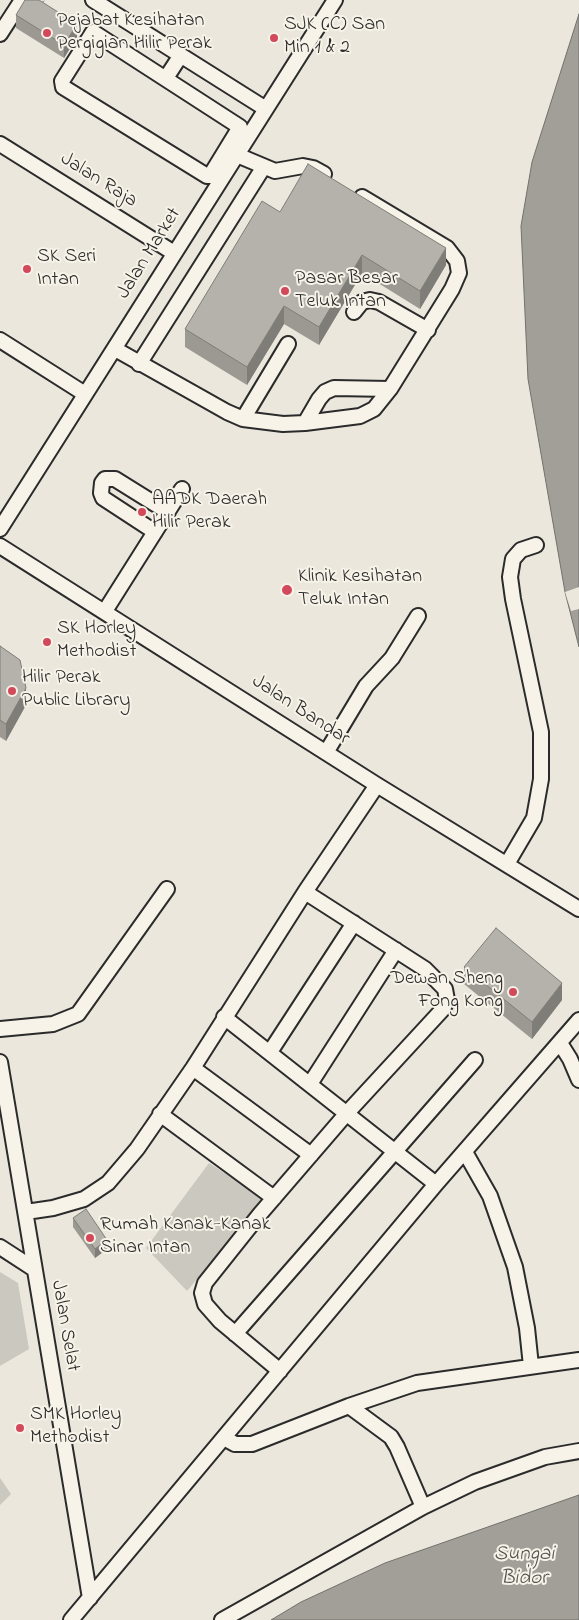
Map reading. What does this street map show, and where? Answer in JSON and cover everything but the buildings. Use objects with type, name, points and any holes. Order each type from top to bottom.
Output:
[{"type":"street","points":[[0,34],[22,0]]},
{"type":"street","points":[[92,0],[266,109]]},
{"type":"street","name":"Jalan Market","points":[[0,529],[335,0]]},
{"type":"street","points":[[93,32],[166,78],[240,127],[209,177],[61,84],[93,32]]},
{"type":"street","points":[[166,78],[181,55]]},
{"type":"street","name":"Jalan Raja","points":[[0,144],[174,253]]},
{"type":"street","points":[[115,349],[139,364],[243,419],[283,424],[305,423],[360,416],[374,409],[390,389],[428,330],[459,274],[457,261],[447,248],[343,185],[308,167],[275,171],[263,168],[237,155]]},
{"type":"street","points":[[139,364],[263,168]]},
{"type":"street","points":[[354,312],[362,302],[370,300],[379,302],[428,330]]},
{"type":"street","points":[[0,340],[85,394]]},
{"type":"street","points":[[243,419],[288,344]]},
{"type":"street","points":[[305,423],[319,399],[325,392],[334,388],[390,389]]},
{"type":"street","points":[[155,532],[104,498],[101,493],[102,483],[105,479],[115,479],[168,512]]},
{"type":"street","points":[[105,611],[182,490]]},
{"type":"street","points":[[507,864],[534,818],[541,779],[541,732],[510,577],[513,559],[521,550],[536,545]]},
{"type":"street","name":"Jalan Bandar","points":[[0,546],[378,785],[579,909]]},
{"type":"street","points":[[327,751],[366,686],[392,658],[418,616]]},
{"type":"street","points":[[26,1212],[75,1203],[108,1183],[137,1149],[193,1068],[305,892],[378,785]]},
{"type":"street","points":[[0,1029],[53,1024],[78,1014],[167,889]]},
{"type":"street","points":[[280,1371],[235,1334],[205,1304],[202,1293],[205,1283],[212,1271],[311,1155],[443,1010],[447,1000],[445,990],[437,980],[396,950],[305,892]]},
{"type":"street","points":[[270,1052],[354,923]]},
{"type":"street","points":[[310,1084],[396,950]]},
{"type":"street","points":[[224,1017],[436,1184]]},
{"type":"street","points":[[71,1620],[436,1184],[579,1020]]},
{"type":"street","points":[[560,1043],[570,1058],[579,1080]]},
{"type":"street","points":[[235,1334],[394,1150],[475,1060]]},
{"type":"street","name":"Jalan Selat","points":[[0,1062],[90,1598]]},
{"type":"street","points":[[193,1068],[311,1155]]},
{"type":"street","points":[[160,1114],[274,1198]]},
{"type":"street","points":[[465,1152],[490,1196],[515,1267],[530,1348],[531,1366]]},
{"type":"street","points":[[0,1247],[34,1269]]},
{"type":"street","points":[[224,1438],[235,1444],[252,1444],[349,1406],[418,1383],[579,1360]]},
{"type":"street","points":[[349,1406],[391,1437],[423,1507]]},
{"type":"street","points":[[222,1620],[423,1507],[475,1482],[511,1467],[566,1452],[579,1451]]},
{"type":"shaded area","points":[[209,1163],[261,1197],[262,1203],[187,1291],[146,1248]]},
{"type":"shaded area","points":[[0,1272],[18,1283],[29,1349],[0,1366]]},
{"type":"shaded area","points":[[0,1478],[11,1494],[0,1505]]},
{"type":"water","points":[[579,14],[579,647],[565,592],[528,379],[521,226],[532,162]]},
{"type":"water","name":"Sungai Bidor","points":[[579,1495],[579,1620],[271,1620],[301,1602],[385,1563]]},
{"type":"pier","points":[[579,587],[579,609],[571,611],[565,592]]},
{"type":"place","name":"Pejabat Kesihatan Pergigian Hilir Perak","points":[[47,33]]},
{"type":"place","name":"SJK (C) San Min 1 & 2","points":[[274,38]]},
{"type":"place","name":"SK Seri Intan","points":[[27,269]]},
{"type":"place","name":"Pasar Besar Teluk Intan","points":[[285,291]]},
{"type":"place","name":"AADK Daerah Hilir Perak","points":[[142,512]]},
{"type":"place","name":"Klinik Kesihatan Teluk Intan","points":[[287,590]]},
{"type":"place","name":"SK Horley Methodist","points":[[47,642]]},
{"type":"place","name":"Hilir Perak Public Library","points":[[12,691]]},
{"type":"place","name":"Dewan Sheng Fong Kong","points":[[513,992]]},
{"type":"place","name":"Rumah Kanak-Kanak Sinar Intan","points":[[90,1238]]},
{"type":"place","name":"SMK Horley Methodist","points":[[20,1428]]}]
